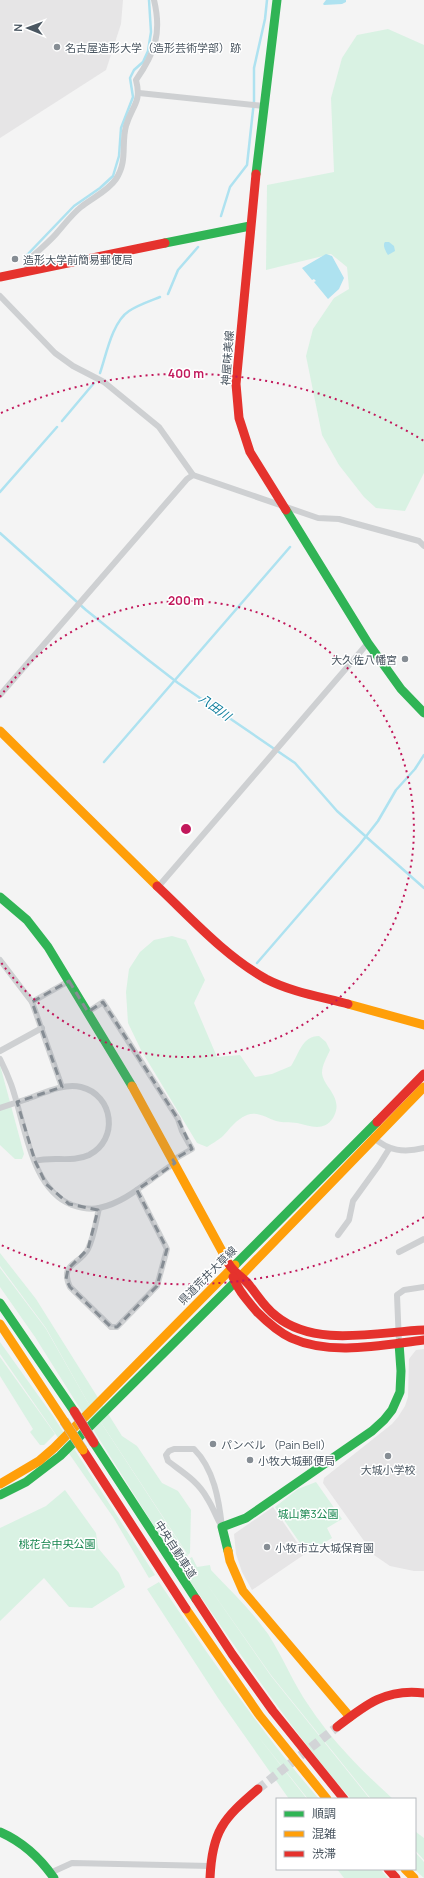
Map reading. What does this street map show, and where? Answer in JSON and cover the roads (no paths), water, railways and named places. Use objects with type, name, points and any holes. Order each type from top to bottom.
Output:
[{"type":"main road","name":"神屋味美線","points":[[277,0],[250,226],[236,384],[239,418],[250,452],[368,643],[386,670],[405,694],[424,713]]},
{"type":"main road","points":[[0,277],[250,226]]},
{"type":"main road","points":[[0,731],[223,950],[267,979],[309,994],[424,1026]]},
{"type":"main road","points":[[0,897],[15,908],[34,926],[69,981],[109,1046],[174,1161],[231,1268],[235,1282],[268,1322],[291,1339],[324,1346],[399,1343],[424,1340]]},
{"type":"main road","name":"県道荒井大草線","points":[[0,1484],[39,1461],[54,1448],[424,1074]]},
{"type":"main road","points":[[0,1495],[26,1482],[60,1456],[242,1275],[424,1087]]},
{"type":"main road","points":[[231,1268],[242,1275],[275,1315],[299,1330],[324,1336],[424,1330]]},
{"type":"main road","name":"中央自動車道","points":[[0,1303],[74,1411],[232,1654],[274,1711],[343,1798]]},
{"type":"main road","points":[[0,1324],[159,1569],[222,1663],[292,1756],[326,1798]]},
{"type":"main road","points":[[350,1717],[243,1591],[230,1561],[222,1526],[246,1518],[372,1431],[388,1418],[399,1399],[401,1386],[399,1343]]},
{"type":"main road","points":[[337,1727],[372,1700],[389,1693],[407,1691],[424,1693]]},
{"type":"main road","points":[[210,1878],[214,1840],[219,1829],[234,1809],[258,1789]]},
{"type":"main road","points":[[0,1832],[24,1846],[39,1858],[52,1875]]},
{"type":"main road","points":[[389,1870],[396,1878]]},
{"type":"main road","points":[[407,1870],[414,1878]]},
{"type":"street","points":[[27,271],[27,261],[55,236],[81,207],[97,197],[116,179],[124,161],[124,136],[127,124],[139,93],[136,80],[149,61],[156,41],[156,10],[154,0]]},
{"type":"street","points":[[139,93],[264,106]]},
{"type":"street","points":[[0,296],[55,353],[73,366],[104,382],[159,427],[193,475],[318,518],[339,519],[418,541],[424,546]]},
{"type":"street","points":[[0,695],[187,480],[193,475]]},
{"type":"street","points":[[158,887],[368,643]]},
{"type":"street","points":[[0,960],[32,1002],[62,1087]]},
{"type":"street","points":[[32,1002],[69,981]]},
{"type":"street","points":[[0,1059],[11,1083],[35,1161],[46,1184],[61,1199],[80,1208],[99,1208],[118,1201],[137,1190],[156,1174],[192,1149],[182,1131],[178,1119],[103,1002],[88,1012]]},
{"type":"street","points":[[0,1051],[42,1028]]},
{"type":"street","points":[[0,1108],[62,1087],[81,1087],[97,1095],[108,1112],[110,1122],[106,1138],[96,1150],[81,1158],[52,1158],[35,1161]]},
{"type":"street","points":[[367,1131],[389,1149],[407,1152],[424,1148]]},
{"type":"street","points":[[338,1235],[350,1220],[354,1201],[375,1172],[389,1149]]},
{"type":"street","points":[[99,1208],[88,1249],[68,1269],[66,1279],[70,1287],[110,1327],[117,1327],[157,1286],[167,1249],[137,1190]]},
{"type":"street","points":[[399,1252],[424,1240]]},
{"type":"street","points":[[399,1343],[396,1295],[404,1290],[424,1287]]},
{"type":"street","points":[[194,1449],[203,1460],[210,1473],[222,1526],[214,1515],[207,1498],[195,1483],[185,1472],[168,1461],[166,1455],[169,1451],[194,1449]]},
{"type":"street","points":[[52,1875],[72,1863],[211,1866]]},
{"type":"water","points":[[326,0],[346,0],[346,2],[342,4],[324,5],[323,4]]},
{"type":"water","points":[[385,242],[389,242],[394,246],[395,251],[388,255],[384,247]]},
{"type":"water","points":[[326,254],[332,256],[344,278],[339,289],[328,299],[314,282],[316,281],[314,279],[312,280],[302,268]]},
{"type":"waterway","points":[[26,256],[74,206],[100,188],[113,176],[119,156],[121,128],[133,97],[130,78],[134,70],[143,62],[148,51],[151,32],[149,0]]},
{"type":"waterway","points":[[221,216],[230,187],[247,165],[254,101],[254,68],[265,19],[267,0]]},
{"type":"waterway","points":[[168,294],[178,270],[198,247]]},
{"type":"waterway","points":[[100,373],[114,331],[123,316],[136,307],[160,297]]},
{"type":"waterway","points":[[62,421],[94,383]]},
{"type":"waterway","points":[[0,492],[57,427]]},
{"type":"waterway","name":"八田川","points":[[0,533],[86,610],[147,659],[178,683],[295,763],[337,811],[424,888]]},
{"type":"waterway","points":[[104,762],[290,547]]},
{"type":"waterway","points":[[257,963],[360,844],[378,821],[396,790],[415,769],[424,755]]},
{"type":"tunnel","points":[[258,1789],[337,1727]]},
{"type":"place","name":"名古屋造形大学（造形芸術学部）跡","points":[[57,47]]},
{"type":"place","name":"造形大学前簡易郵便局","points":[[15,259]]},
{"type":"place","name":"大久佐八幡宮","points":[[405,659]]},
{"type":"place","name":"パンベル （Pain Bell）","points":[[213,1444]]},
{"type":"place","name":"大城小学校","points":[[388,1456]]},
{"type":"place","name":"小牧大城郵便局","points":[[250,1460]]},
{"type":"place","name":"小牧市立大城保育園","points":[[267,1547]]},
{"type":"park label","name":"城山第3公園","points":[[308,1513]]},
{"type":"park label","name":"桃花台中央公園","points":[[57,1543]]}]
